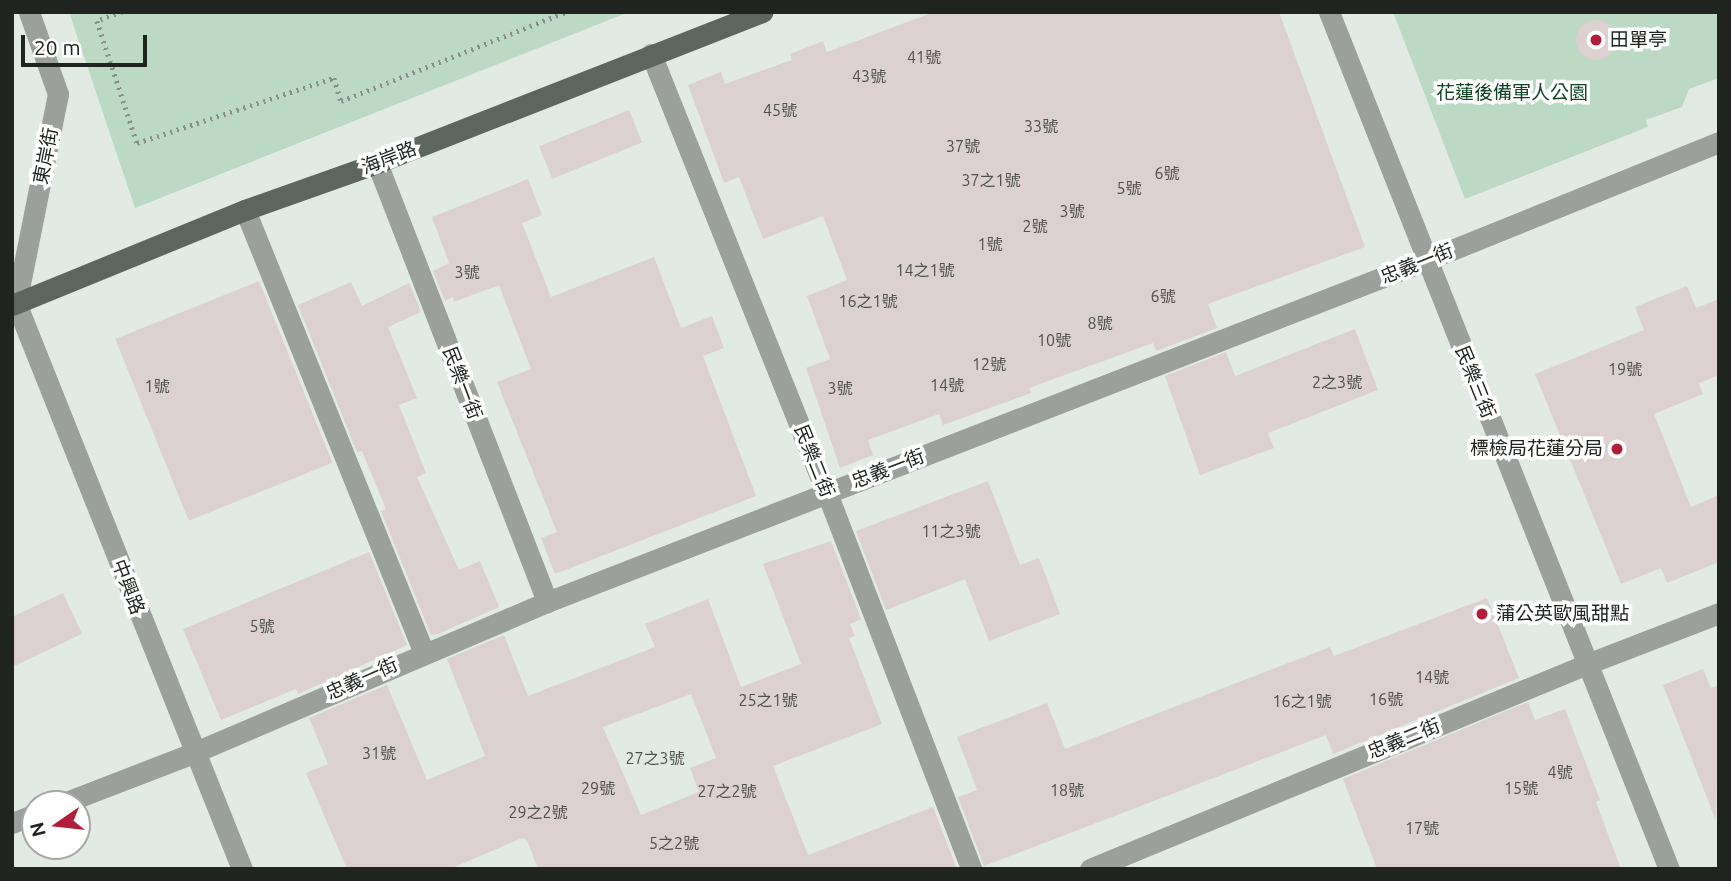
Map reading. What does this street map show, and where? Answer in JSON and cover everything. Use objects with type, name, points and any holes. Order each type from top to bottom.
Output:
[{"type":"main road","name":"海岸路","points":[[14,301],[762,12]]},
{"type":"street","name":"東岸街","points":[[14,301],[58,94],[29,12]]},
{"type":"street","name":"民樂三街","points":[[1329,12],[1669,869]]},
{"type":"street","name":"民樂二街","points":[[651,54],[827,493],[971,869]]},
{"type":"street","name":"忠義一街","points":[[91,792],[193,753],[424,652],[547,602],[1427,260],[1719,142]]},
{"type":"street","name":"民樂一街","points":[[377,163],[547,602]]},
{"type":"street","points":[[245,210],[424,652]]},
{"type":"street","name":"中興路","points":[[14,301],[193,753],[242,869]]},
{"type":"street","name":"忠義二街","points":[[1090,869],[1587,664],[1719,613]]},
{"type":"path","points":[[122,12],[97,21],[137,143],[334,78],[341,101],[566,12]]},
{"type":"green space","points":[[69,12],[629,12],[135,208]]},
{"type":"green space","name":"花蓮後備軍人公園","points":[[1393,12],[1719,12],[1719,78],[1689,89],[1682,107],[1646,120],[1648,127],[1465,199]]},
{"type":"building","points":[[934,12],[1279,12],[1365,247],[1208,304],[1217,328],[1156,351],[1153,343],[1029,388],[1031,393],[943,425],[939,414],[868,440],[873,455],[840,468],[806,368],[830,359],[807,296],[847,280],[823,216],[763,239],[739,177],[724,183],[688,85],[721,72],[725,84],[792,60],[790,54],[823,41],[827,52]]},
{"type":"building","name":"田單亭","points":[[1596,20],[1604,21],[1610,26],[1615,32],[1615,48],[1610,54],[1604,59],[1596,60],[1588,59],[1582,54],[1577,48],[1576,40],[1577,32],[1582,26],[1588,21]]},
{"type":"building","points":[[629,110],[642,142],[552,179],[539,146]]},
{"type":"building","points":[[528,179],[542,215],[522,223],[551,297],[654,257],[681,328],[712,316],[724,348],[703,356],[756,496],[555,574],[541,538],[557,532],[497,382],[531,369],[499,285],[454,302],[453,297],[445,301],[433,271],[449,263],[432,217]]},
{"type":"building","points":[[259,281],[332,463],[189,521],[115,339]]},
{"type":"building","points":[[351,282],[362,306],[409,283],[421,312],[388,327],[417,398],[399,405],[426,473],[417,477],[459,570],[480,561],[499,607],[438,634],[431,635],[381,511],[386,509],[362,451],[357,452],[298,305]]},
{"type":"building","name":"標檢局花蓮分局","points":[[1687,286],[1696,308],[1719,299],[1719,375],[1699,383],[1703,394],[1654,414],[1691,507],[1719,495],[1719,562],[1667,583],[1661,568],[1621,584],[1535,374],[1644,330],[1635,307]]},
{"type":"building","points":[[1355,329],[1378,390],[1268,433],[1274,448],[1200,475],[1165,376],[1226,352],[1235,376]]},
{"type":"building","points":[[988,481],[1020,565],[1039,558],[1060,614],[989,641],[965,579],[886,610],[856,531]]},
{"type":"building","points":[[831,541],[861,619],[850,624],[855,636],[849,638],[882,724],[773,766],[808,855],[933,807],[957,869],[538,869],[527,840],[522,838],[450,869],[347,869],[306,773],[328,764],[309,718],[387,685],[427,780],[485,756],[447,659],[504,635],[528,696],[655,647],[645,624],[708,599],[741,687],[801,664],[763,564]],"holes":[[[691,694],[716,758],[690,768],[699,792],[641,815],[603,727]]]},
{"type":"building","points":[[369,552],[407,645],[298,694],[296,689],[221,720],[183,629]]},
{"type":"building","points":[[63,593],[82,634],[12,667],[12,617]]},
{"type":"building","points":[[1487,598],[1519,678],[1333,754],[1326,735],[984,866],[958,797],[977,790],[957,737],[1047,703],[1065,749],[1330,647],[1334,656]]},
{"type":"building","points":[[1703,669],[1711,688],[1719,685],[1716,821],[1663,685]]},
{"type":"building","points":[[1528,702],[1535,720],[1565,709],[1600,800],[1596,802],[1621,869],[1377,869],[1343,779]]},
{"type":"place","name":"田單亭","points":[[1596,40]]},
{"type":"place","name":"標檢局花蓮分局","points":[[1617,449]]},
{"type":"place","name":"蒲公英歐風甜點","points":[[1482,614]]}]
